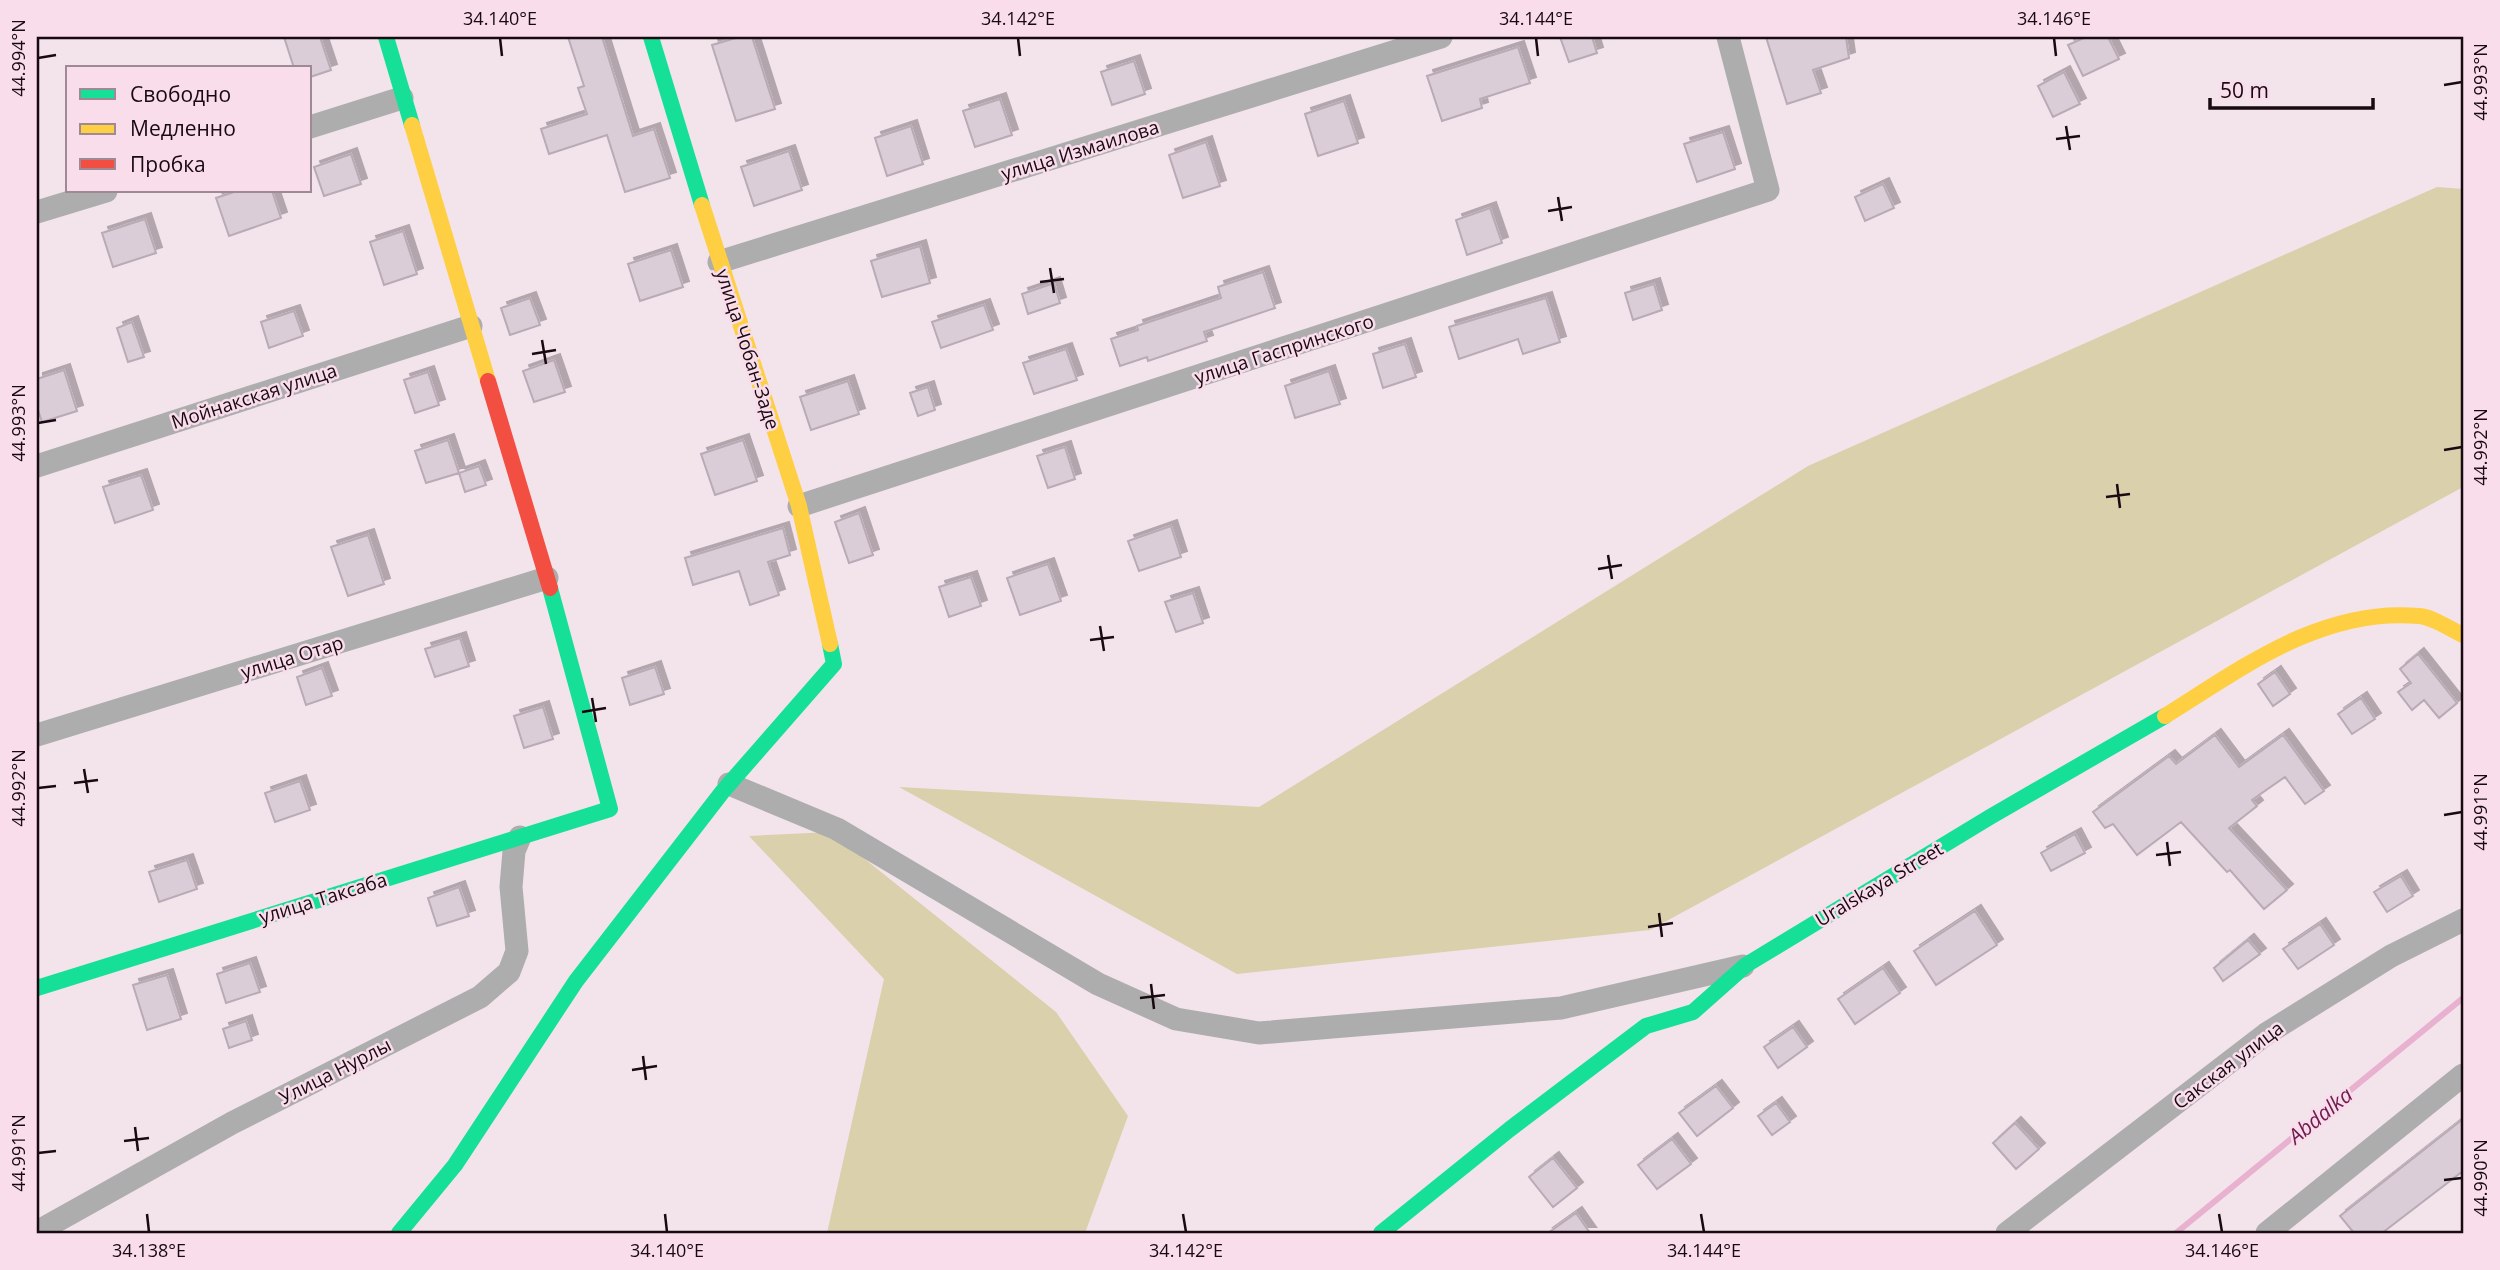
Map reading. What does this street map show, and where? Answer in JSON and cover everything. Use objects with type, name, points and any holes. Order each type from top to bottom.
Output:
[{"type":"street","points":[[386,37],[547,578]]},
{"type":"street","name":"улица Чобан-Заде","points":[[651,37],[719,262],[799,506],[834,664],[729,784]]},
{"type":"street","name":"улица Измаилова","points":[[719,262],[1441,37]]},
{"type":"street","name":"улица Гаспринского","points":[[799,506],[1768,190],[1728,37]]},
{"type":"street","points":[[312,126],[402,98]]},
{"type":"street","points":[[37,212],[103,192]]},
{"type":"street","name":"Мойнакская улица","points":[[37,466],[471,326]]},
{"type":"street","name":"улица Отар","points":[[37,735],[547,578]]},
{"type":"street","name":"улица Таксаба","points":[[37,988],[610,809],[547,578]]},
{"type":"street","name":"Uralskaya Street","points":[[1381,1233],[1510,1129],[1647,1026],[1693,1012],[1746,965],[1990,817],[2148,727],[2281,644],[2352,619],[2421,616],[2463,635]]},
{"type":"street","points":[[399,1233],[455,1165],[576,982],[729,784],[838,829],[1098,984],[1176,1019],[1259,1033],[1521,1012],[1561,1008],[1746,965]]},
{"type":"street","name":"Улица Нурлы","points":[[37,1232],[232,1123],[480,997],[509,972],[517,951],[511,887],[513,859],[520,837]]},
{"type":"street","name":"Сакская улица","points":[[2007,1233],[2266,1034],[2391,956],[2463,920]]},
{"type":"street","points":[[2267,1233],[2463,1075]]},
{"type":"shaded area","points":[[2437,187],[2463,189],[2463,487],[1650,930],[1237,974],[899,787],[1259,807],[1808,466]]},
{"type":"shaded area","points":[[831,832],[1056,1012],[1128,1116],[1085,1233],[827,1233],[884,979],[749,836]]},
{"type":"building","points":[[284,37],[320,37],[331,70],[312,76],[312,66],[293,66]]},
{"type":"building","points":[[568,37],[602,37],[633,136],[654,129],[670,178],[625,192],[607,135],[549,154],[541,129],[587,114],[578,88],[584,86]]},
{"type":"building","points":[[739,37],[752,37],[775,109],[736,121],[712,45]]},
{"type":"building","points":[[1560,37],[1592,37],[1597,53],[1569,62]]},
{"type":"building","points":[[1766,37],[1846,37],[1849,58],[1813,70],[1821,93],[1787,104]]},
{"type":"building","points":[[2086,37],[2108,37],[2119,59],[2083,76],[2068,45]]},
{"type":"building","points":[[1518,47],[1530,83],[1480,99],[1482,108],[1442,121],[1427,76]]},
{"type":"building","points":[[1134,61],[1145,94],[1112,105],[1101,72]]},
{"type":"building","points":[[2064,72],[2080,104],[2053,117],[2038,86]]},
{"type":"building","points":[[1000,99],[1012,135],[975,147],[963,111]]},
{"type":"building","points":[[1344,101],[1358,143],[1318,156],[1305,114]]},
{"type":"building","points":[[911,126],[923,164],[887,176],[875,138]]},
{"type":"building","points":[[1723,132],[1735,169],[1697,182],[1684,144]]},
{"type":"building","points":[[1206,142],[1220,186],[1183,198],[1169,155]]},
{"type":"building","points":[[789,151],[802,190],[754,206],[741,167]]},
{"type":"building","points":[[351,154],[361,184],[324,196],[314,167]]},
{"type":"building","points":[[1883,184],[1894,208],[1865,221],[1855,197]]},
{"type":"building","points":[[234,192],[272,192],[281,218],[229,236],[216,198]]},
{"type":"building","points":[[1490,208],[1502,243],[1467,255],[1456,220]]},
{"type":"building","points":[[145,219],[156,253],[113,267],[102,233]]},
{"type":"building","points":[[403,231],[417,274],[384,285],[370,242]]},
{"type":"building","points":[[920,246],[930,283],[882,297],[871,261]]},
{"type":"building","points":[[671,250],[683,287],[640,301],[628,264]]},
{"type":"building","points":[[1263,272],[1275,308],[1204,332],[1207,341],[1148,361],[1147,357],[1120,366],[1111,339],[1138,330],[1137,326],[1221,298],[1218,287]]},
{"type":"building","points":[[1054,283],[1060,303],[1028,314],[1022,294]]},
{"type":"building","points":[[1654,284],[1662,310],[1633,320],[1625,293]]},
{"type":"building","points":[[530,298],[540,325],[510,335],[501,308]]},
{"type":"building","points":[[1546,298],[1560,342],[1523,354],[1518,339],[1459,359],[1449,327]]},
{"type":"building","points":[[984,305],[993,330],[941,348],[932,322]]},
{"type":"building","points":[[294,311],[303,336],[269,348],[261,322]]},
{"type":"building","points":[[132,322],[144,357],[128,362],[117,328]]},
{"type":"building","points":[[1405,344],[1416,377],[1383,388],[1373,354]]},
{"type":"building","points":[[1066,349],[1077,380],[1034,394],[1023,363]]},
{"type":"building","points":[[554,360],[565,392],[534,402],[523,371]]},
{"type":"building","points":[[64,370],[77,411],[42,422],[37,407],[37,379]]},
{"type":"building","points":[[1329,371],[1340,404],[1295,418],[1285,386]]},
{"type":"building","points":[[428,372],[439,405],[415,413],[404,380]]},
{"type":"building","points":[[848,381],[859,414],[811,430],[800,397]]},
{"type":"building","points":[[928,387],[935,410],[918,416],[910,393]]},
{"type":"building","points":[[448,440],[459,473],[426,483],[415,451]]},
{"type":"building","points":[[743,440],[757,481],[715,495],[701,454]]},
{"type":"building","points":[[1065,447],[1075,479],[1048,488],[1037,456]]},
{"type":"building","points":[[479,466],[486,485],[465,492],[459,473]]},
{"type":"building","points":[[141,475],[153,510],[115,523],[103,487]]},
{"type":"building","points":[[859,513],[873,555],[849,563],[835,522]]},
{"type":"building","points":[[1171,526],[1181,557],[1139,571],[1128,541]]},
{"type":"building","points":[[783,528],[790,555],[768,562],[779,595],[750,605],[739,571],[693,585],[685,558]]},
{"type":"building","points":[[368,535],[384,584],[348,596],[331,547]]},
{"type":"building","points":[[1048,564],[1061,601],[1020,615],[1007,578]]},
{"type":"building","points":[[971,577],[981,606],[949,617],[939,587]]},
{"type":"building","points":[[1193,593],[1203,623],[1176,632],[1165,602]]},
{"type":"building","points":[[460,638],[469,666],[435,677],[425,649]]},
{"type":"building","points":[[2418,654],[2457,703],[2439,718],[2424,700],[2412,710],[2398,692],[2411,683],[2400,669]]},
{"type":"building","points":[[655,667],[664,694],[630,705],[622,678]]},
{"type":"building","points":[[322,668],[332,696],[306,705],[297,677]]},
{"type":"building","points":[[2275,672],[2290,694],[2273,706],[2258,684]]},
{"type":"building","points":[[2361,698],[2375,719],[2352,734],[2338,714]]},
{"type":"building","points":[[543,707],[553,739],[524,748],[514,716]]},
{"type":"building","points":[[2215,735],[2239,767],[2283,735],[2324,791],[2305,804],[2285,777],[2252,800],[2257,806],[2229,828],[2287,890],[2264,909],[2230,870],[2227,872],[2181,822],[2137,855],[2113,824],[2105,828],[2093,812],[2169,756],[2176,764]]},
{"type":"building","points":[[300,781],[310,810],[275,822],[265,793]]},
{"type":"building","points":[[2075,834],[2085,853],[2051,871],[2041,853]]},
{"type":"building","points":[[187,860],[197,889],[159,902],[149,872]]},
{"type":"building","points":[[2401,876],[2413,896],[2387,912],[2374,892]]},
{"type":"building","points":[[459,887],[469,916],[437,926],[428,898]]},
{"type":"building","points":[[1975,911],[1997,945],[1936,985],[1914,951]]},
{"type":"building","points":[[2320,924],[2334,945],[2298,969],[2283,949]]},
{"type":"building","points":[[2248,940],[2260,954],[2223,981],[2214,968]]},
{"type":"building","points":[[250,963],[260,992],[226,1003],[217,974]]},
{"type":"building","points":[[1883,968],[1900,993],[1855,1024],[1838,999]]},
{"type":"building","points":[[167,975],[181,1019],[147,1030],[133,985]]},
{"type":"building","points":[[246,1021],[252,1040],[229,1048],[223,1029]]},
{"type":"building","points":[[1793,1027],[1807,1047],[1778,1068],[1764,1047]]},
{"type":"building","points":[[1716,1086],[1733,1108],[1697,1136],[1679,1113]]},
{"type":"building","points":[[1776,1103],[1790,1122],[1772,1135],[1758,1116]]},
{"type":"building","points":[[2463,1119],[2463,1171],[2382,1233],[2354,1233],[2340,1216]]},
{"type":"building","points":[[2015,1123],[2039,1149],[2016,1169],[1993,1143]]},
{"type":"building","points":[[1672,1139],[1691,1164],[1657,1189],[1638,1165]]},
{"type":"building","points":[[1553,1158],[1577,1188],[1553,1207],[1529,1177]]},
{"type":"building","points":[[1576,1213],[1590,1233],[1548,1233]]},
{"type":"waterway","name":"Abdalka","points":[[2176,1233],[2463,998]]},
{"type":"traffic: fast","points":[[386,37],[412,125]]},
{"type":"traffic: fast","points":[[651,37],[702,205]]},
{"type":"traffic: fast","points":[[37,988],[610,809],[550,588]]},
{"type":"traffic: fast","points":[[399,1233],[455,1165],[576,981],[723,791],[834,664],[830,644]]},
{"type":"traffic: fast","points":[[1381,1233],[1510,1129],[1646,1026],[1693,1012],[1746,965],[1990,817],[2165,716]]},
{"type":"traffic: slow","points":[[412,125],[488,381]]},
{"type":"traffic: slow","points":[[702,205],[799,506],[830,644]]},
{"type":"traffic: slow","points":[[2165,716],[2284,645],[2349,621],[2383,616],[2419,616],[2436,621],[2463,635]]},
{"type":"traffic: jam","points":[[488,381],[550,588]]}]
